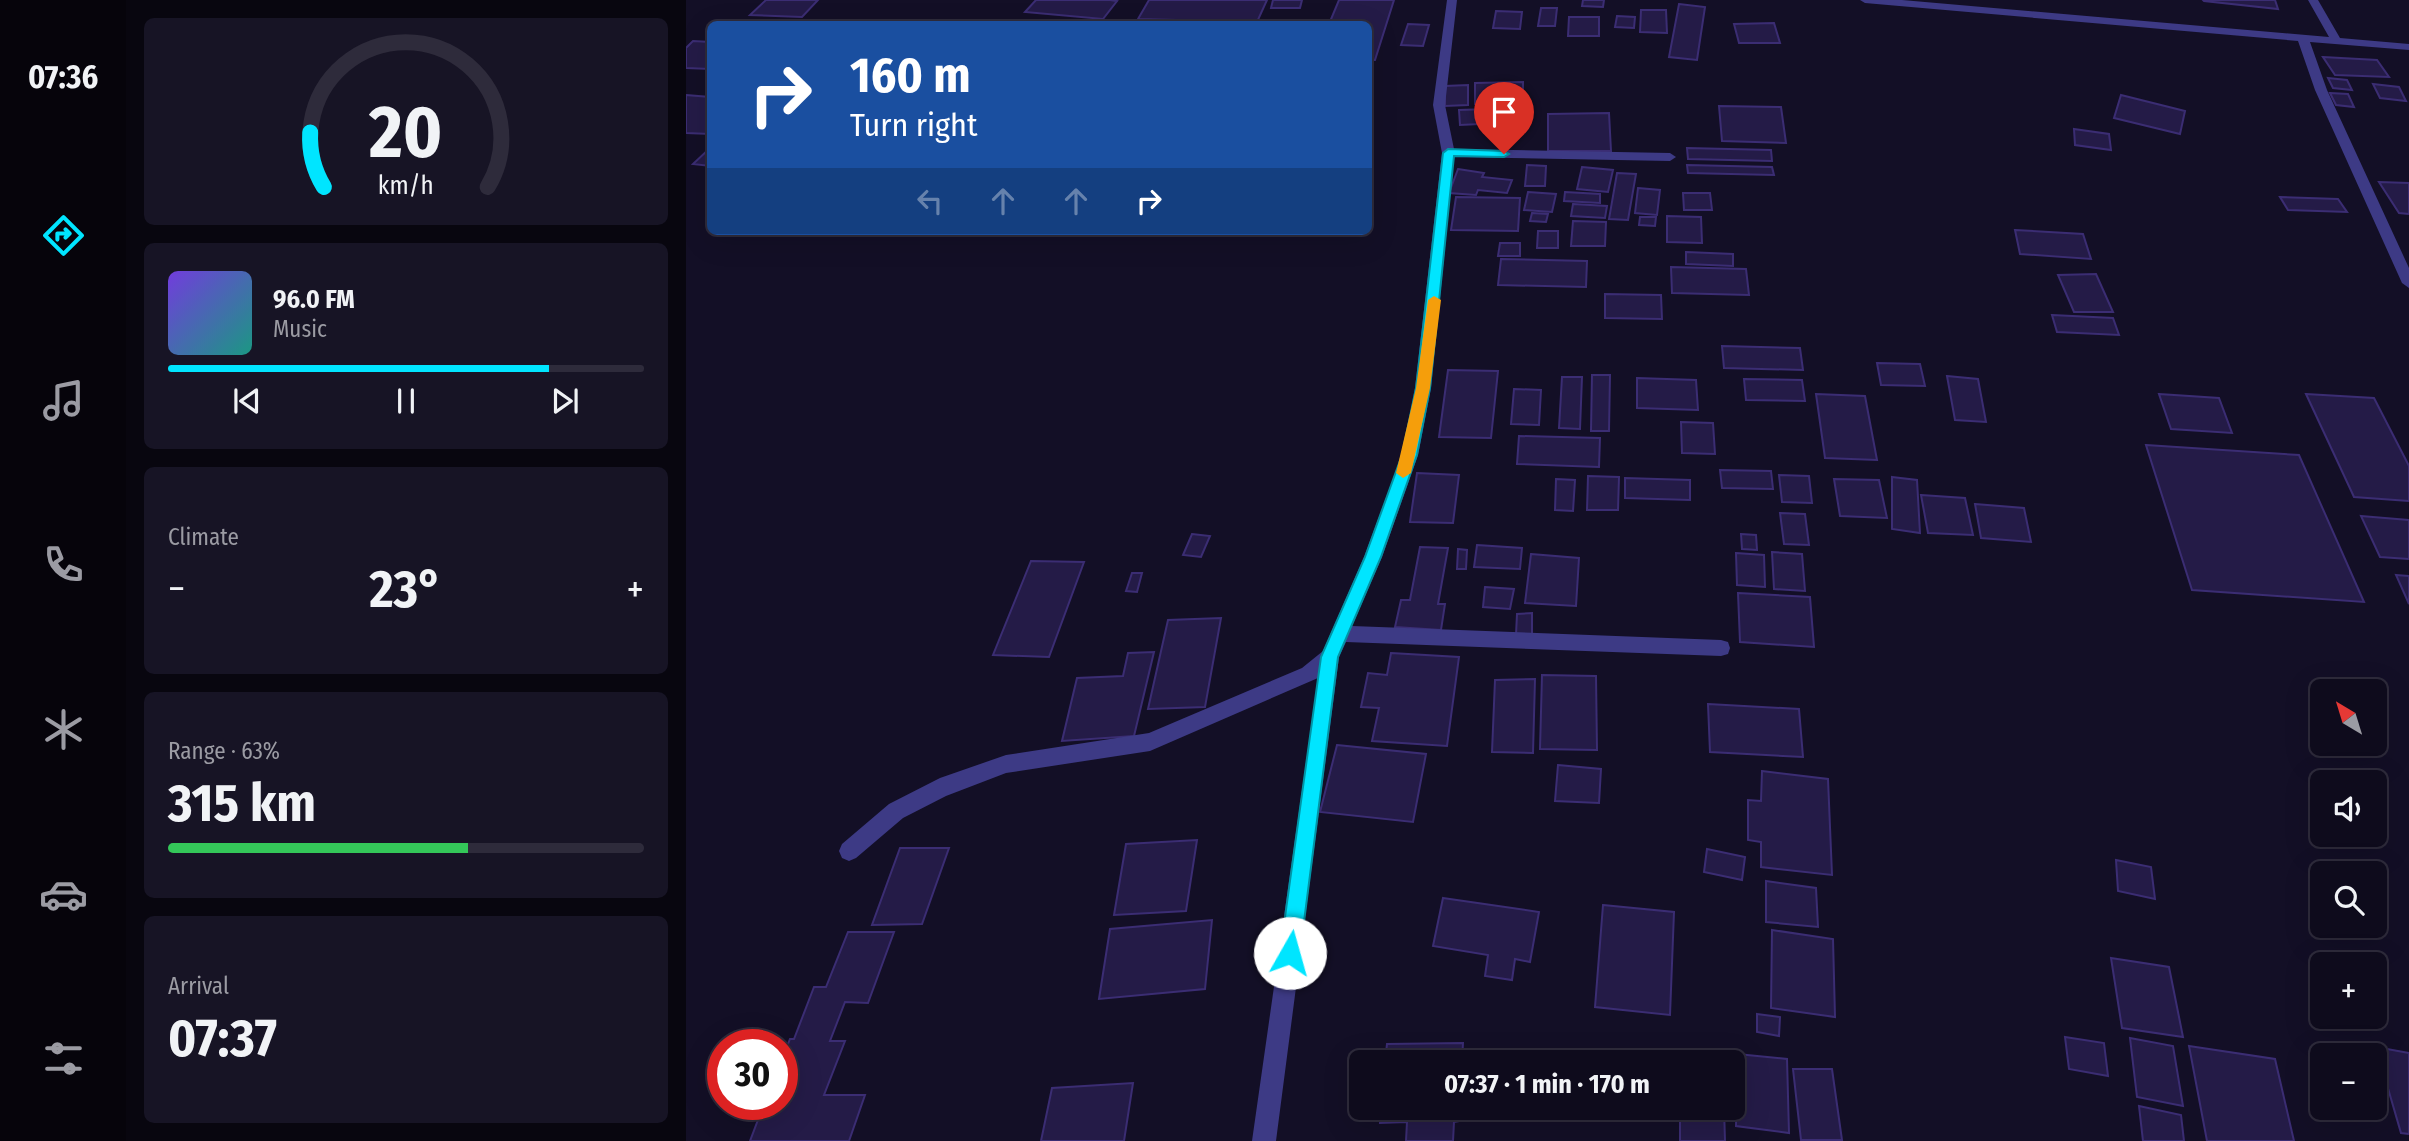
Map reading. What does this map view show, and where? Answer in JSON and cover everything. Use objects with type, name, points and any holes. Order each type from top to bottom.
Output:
[{"type":"street","points":[[1264,1141],[1330,657],[1373,557],[1410,455],[1423,388],[1432,326],[1448,153],[1439,105],[1452,0]]},
{"type":"street","points":[[1865,0],[2409,47]]},
{"type":"street","points":[[2314,0],[2336,40]]},
{"type":"street","points":[[2303,38],[2321,90],[2355,169],[2409,283]]},
{"type":"street","points":[[1448,153],[1670,157]]},
{"type":"street","points":[[1340,634],[1721,648]]},
{"type":"street","points":[[849,851],[896,811],[940,788],[1006,764],[1150,742],[1309,674],[1330,657]]},
{"type":"building","points":[[766,0],[818,0],[802,17],[750,15]]},
{"type":"building","points":[[1036,0],[1117,1],[1103,19],[1025,12]]},
{"type":"building","points":[[1149,0],[1267,0],[1257,21],[1138,19]]},
{"type":"building","points":[[1273,0],[1302,0],[1300,8],[1271,8]]},
{"type":"building","points":[[1339,0],[1394,0],[1375,60],[1372,60],[1372,21],[1330,21]]},
{"type":"building","points":[[1583,0],[1604,0],[1603,7],[1582,6]]},
{"type":"building","points":[[2275,0],[2278,9],[2204,1]]},
{"type":"building","points":[[1679,4],[1705,7],[1697,60],[1669,57]]},
{"type":"building","points":[[1541,8],[1557,8],[1555,26],[1538,26]]},
{"type":"building","points":[[1641,10],[1666,10],[1667,33],[1640,32]]},
{"type":"building","points":[[1496,11],[1522,12],[1520,29],[1493,28]]},
{"type":"building","points":[[1617,16],[1635,17],[1634,28],[1615,27]]},
{"type":"building","points":[[1569,17],[1599,17],[1599,36],[1568,36]]},
{"type":"building","points":[[1774,23],[1780,43],[1739,43],[1734,24]]},
{"type":"building","points":[[1408,24],[1429,25],[1423,46],[1401,45]]},
{"type":"building","points":[[693,41],[707,42],[707,69],[686,68],[686,48]]},
{"type":"building","points":[[2323,57],[2377,60],[2389,77],[2335,75]]},
{"type":"building","points":[[2328,78],[2347,80],[2352,90],[2333,88]]},
{"type":"building","points":[[1523,82],[1523,103],[1475,104],[1475,83]]},
{"type":"building","points":[[2373,84],[2399,87],[2406,101],[2380,98]]},
{"type":"building","points":[[1468,85],[1468,105],[1445,106],[1445,86]]},
{"type":"building","points":[[2330,93],[2348,94],[2354,107],[2336,105]]},
{"type":"building","points":[[686,95],[707,97],[707,134],[686,133]]},
{"type":"building","points":[[2121,95],[2185,111],[2180,134],[2114,118]]},
{"type":"building","points":[[1719,106],[1781,107],[1786,143],[1722,141]]},
{"type":"building","points":[[1521,108],[1522,122],[1460,125],[1459,110]]},
{"type":"building","points":[[1609,113],[1611,151],[1548,151],[1548,114]]},
{"type":"building","points":[[2074,129],[2109,134],[2111,150],[2075,145]]},
{"type":"building","points":[[1687,148],[1771,150],[1772,161],[1688,159]]},
{"type":"building","points":[[707,151],[707,166],[693,164]]},
{"type":"building","points":[[1527,165],[1546,166],[1545,186],[1525,186]]},
{"type":"building","points":[[1687,165],[1772,167],[1774,175],[1688,173]]},
{"type":"building","points":[[1582,167],[1613,170],[1608,192],[1577,189]]},
{"type":"building","points":[[1458,169],[1484,173],[1482,177],[1512,180],[1507,193],[1478,190],[1476,195],[1449,193]]},
{"type":"building","points":[[1617,173],[1636,174],[1628,220],[1609,219]]},
{"type":"building","points":[[2379,182],[2409,183],[2409,214],[2399,213]]},
{"type":"building","points":[[1638,188],[1660,190],[1657,215],[1635,213]]},
{"type":"building","points":[[1528,192],[1556,194],[1552,212],[1524,210]]},
{"type":"building","points":[[1565,192],[1600,194],[1600,203],[1564,201]]},
{"type":"building","points":[[1683,193],[1710,193],[1712,210],[1684,210]]},
{"type":"building","points":[[1456,197],[1520,198],[1518,231],[1451,230]]},
{"type":"building","points":[[2280,197],[2338,199],[2347,212],[2288,210]]},
{"type":"building","points":[[1573,204],[1607,206],[1605,218],[1571,216]]},
{"type":"building","points":[[1532,213],[1548,214],[1546,222],[1530,221]]},
{"type":"building","points":[[1667,216],[1701,217],[1702,243],[1667,242]]},
{"type":"building","points":[[1640,217],[1656,217],[1655,226],[1639,225]]},
{"type":"building","points":[[1573,221],[1606,222],[1605,246],[1571,246]]},
{"type":"building","points":[[2015,230],[2083,234],[2091,259],[2020,254]]},
{"type":"building","points":[[1538,231],[1558,231],[1558,248],[1537,248]]},
{"type":"building","points":[[1500,243],[1520,243],[1520,256],[1498,256]]},
{"type":"building","points":[[1686,252],[1733,254],[1733,266],[1686,264]]},
{"type":"building","points":[[1501,259],[1587,261],[1586,287],[1498,285]]},
{"type":"building","points":[[1671,267],[1746,269],[1749,295],[1672,293]]},
{"type":"building","points":[[2096,274],[2113,312],[2074,312],[2058,275]]},
{"type":"building","points":[[1605,294],[1661,295],[1662,319],[1605,318]]},
{"type":"building","points":[[2052,315],[2113,318],[2119,335],[2057,332]]},
{"type":"building","points":[[1722,346],[1800,348],[1803,370],[1724,368]]},
{"type":"building","points":[[1877,363],[1920,364],[1925,386],[1881,385]]},
{"type":"building","points":[[1448,370],[1498,371],[1491,438],[1439,437]]},
{"type":"building","points":[[1592,375],[1610,375],[1609,431],[1591,431]]},
{"type":"building","points":[[1947,376],[1978,379],[1986,422],[1955,420]]},
{"type":"building","points":[[1562,377],[1582,377],[1580,429],[1559,428]]},
{"type":"building","points":[[1637,378],[1696,380],[1698,410],[1637,408]]},
{"type":"building","points":[[1744,379],[1802,380],[1805,401],[1746,400]]},
{"type":"building","points":[[1514,389],[1541,390],[1539,425],[1511,424]]},
{"type":"building","points":[[1816,394],[1865,396],[1877,460],[1825,458]]},
{"type":"building","points":[[2159,394],[2219,398],[2232,433],[2171,429]]},
{"type":"building","points":[[2306,394],[2374,398],[2409,466],[2409,501],[2354,497]]},
{"type":"building","points":[[1681,422],[1713,423],[1715,454],[1682,453]]},
{"type":"building","points":[[1519,436],[1600,438],[1599,467],[1517,464]]},
{"type":"building","points":[[2146,445],[2299,455],[2364,602],[2192,590]]},
{"type":"building","points":[[1720,470],[1771,471],[1773,489],[1722,488]]},
{"type":"building","points":[[1417,473],[1459,475],[1453,523],[1410,522]]},
{"type":"building","points":[[1779,475],[1809,476],[1812,503],[1782,502]]},
{"type":"building","points":[[1588,476],[1619,477],[1618,510],[1587,510]]},
{"type":"building","points":[[1892,477],[1917,480],[1920,533],[1892,529]]},
{"type":"building","points":[[1625,478],[1690,480],[1690,500],[1625,498]]},
{"type":"building","points":[[1556,479],[1575,480],[1573,511],[1555,510]]},
{"type":"building","points":[[1834,479],[1879,480],[1887,518],[1840,516]]},
{"type":"building","points":[[1921,495],[1965,498],[1973,535],[1928,533]]},
{"type":"building","points":[[1975,504],[2024,508],[2031,542],[1981,538]]},
{"type":"building","points":[[1780,513],[1805,514],[1809,545],[1784,544]]},
{"type":"building","points":[[2361,516],[2409,520],[2409,559],[2380,557]]},
{"type":"building","points":[[1192,534],[1210,536],[1201,557],[1183,555]]},
{"type":"building","points":[[1741,534],[1756,535],[1757,550],[1742,549]]},
{"type":"building","points":[[1477,545],[1522,548],[1520,569],[1474,567]]},
{"type":"building","points":[[1420,547],[1448,548],[1438,604],[1445,604],[1441,630],[1395,627],[1401,600],[1410,600]]},
{"type":"building","points":[[1458,549],[1467,550],[1466,569],[1457,569]]},
{"type":"building","points":[[1772,552],[1802,554],[1805,591],[1774,589]]},
{"type":"building","points":[[1736,553],[1764,555],[1765,587],[1737,585]]},
{"type":"building","points":[[1531,554],[1579,558],[1576,606],[1525,603]]},
{"type":"building","points":[[1031,561],[1084,562],[1049,657],[993,655]]},
{"type":"building","points":[[1132,573],[1142,573],[1137,592],[1126,591]]},
{"type":"building","points":[[2396,575],[2409,576],[2409,604]]},
{"type":"building","points":[[1485,587],[1514,589],[1510,609],[1483,607]]},
{"type":"building","points":[[1738,593],[1810,597],[1814,647],[1740,642]]},
{"type":"building","points":[[1532,613],[1532,634],[1516,635],[1517,614]]},
{"type":"building","points":[[1221,618],[1205,707],[1148,709],[1168,620]]},
{"type":"building","points":[[1154,652],[1134,736],[1062,741],[1077,678],[1123,676],[1128,653]]},
{"type":"building","points":[[1391,653],[1459,657],[1447,746],[1372,741],[1379,708],[1361,707],[1368,673],[1387,675]]},
{"type":"building","points":[[1542,675],[1596,676],[1597,750],[1540,749]]},
{"type":"building","points":[[1535,679],[1533,753],[1492,752],[1495,680]]},
{"type":"building","points":[[1708,704],[1799,709],[1803,757],[1710,752]]},
{"type":"building","points":[[1337,745],[1426,754],[1413,822],[1320,812]]},
{"type":"building","points":[[1558,765],[1601,769],[1599,803],[1555,801]]},
{"type":"building","points":[[1762,771],[1828,779],[1832,875],[1761,867],[1761,842],[1748,840],[1748,800],[1761,801]]},
{"type":"building","points":[[1197,840],[1186,911],[1114,915],[1126,844]]},
{"type":"building","points":[[900,848],[949,848],[922,924],[872,925]]},
{"type":"building","points":[[1707,849],[1745,857],[1742,880],[1704,872]]},
{"type":"building","points":[[2116,860],[2151,867],[2155,899],[2118,891]]},
{"type":"building","points":[[1766,881],[1816,888],[1818,927],[1766,922]]},
{"type":"building","points":[[1443,898],[1539,912],[1530,962],[1515,959],[1512,980],[1485,976],[1488,955],[1433,946]]},
{"type":"building","points":[[1603,905],[1674,912],[1670,1015],[1595,1007]]},
{"type":"building","points":[[1212,920],[1205,989],[1099,999],[1110,929]]},
{"type":"building","points":[[1772,930],[1833,939],[1835,1017],[1771,1008]]},
{"type":"building","points":[[848,932],[894,932],[868,1003],[845,1002],[830,1041],[845,1041],[824,1095],[865,1095],[849,1141],[750,1141],[758,1120],[798,1120],[798,1029],[814,987],[826,987]]},
{"type":"building","points":[[2111,958],[2169,967],[2183,1037],[2122,1028]]},
{"type":"building","points":[[1757,1014],[1780,1017],[1779,1036],[1757,1032]]},
{"type":"building","points":[[2065,1037],[2104,1043],[2108,1076],[2069,1069]]},
{"type":"building","points":[[2130,1038],[2173,1046],[2183,1106],[2137,1097]]},
{"type":"building","points":[[1463,1043],[1463,1050],[1386,1050],[1387,1044]]},
{"type":"building","points":[[2189,1046],[2275,1059],[2294,1141],[2207,1141]]},
{"type":"building","points":[[2387,1049],[2409,1053],[2409,1134],[2401,1133],[2387,1085]]},
{"type":"building","points":[[1745,1055],[1787,1059],[1789,1133],[1736,1126],[1736,1120],[1745,1120]]},
{"type":"building","points":[[1793,1069],[1832,1069],[1842,1140],[1801,1140]]},
{"type":"building","points":[[1133,1083],[1124,1141],[1041,1141],[1052,1088]]},
{"type":"building","points":[[2139,1106],[2181,1115],[2184,1141],[2143,1141]]},
{"type":"building","points":[[1380,1120],[1460,1120],[1454,1122],[1453,1141],[1406,1141],[1407,1122],[1380,1123]]},
{"type":"building","points":[[1680,1120],[1724,1120],[1725,1141],[1680,1141]]},
{"type":"slow traffic","points":[[1403,473],[1410,455],[1423,388],[1434,300]]},
{"type":"route","points":[[1290,953],[1330,657],[1373,557],[1410,455],[1423,388],[1433,313],[1448,153],[1504,154]]}]
